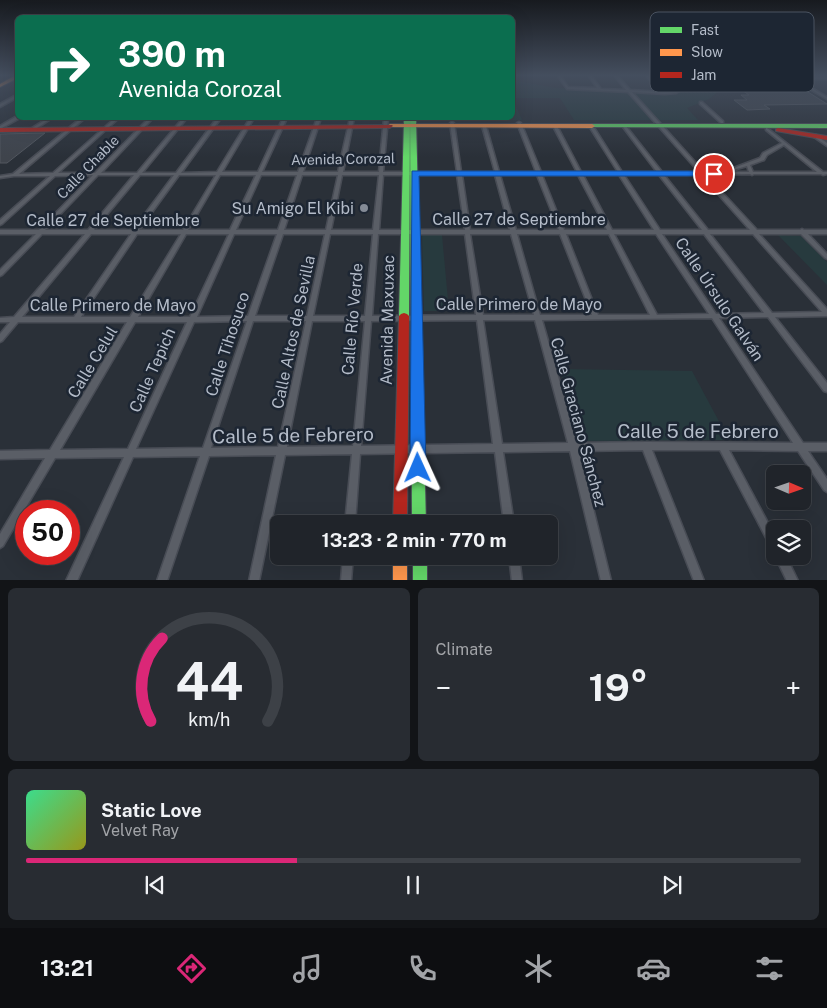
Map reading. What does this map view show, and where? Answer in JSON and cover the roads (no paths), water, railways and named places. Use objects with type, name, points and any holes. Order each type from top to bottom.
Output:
[{"type":"main road","points":[[1,128],[351,122],[410,122],[484,126],[519,124],[555,126],[572,124],[624,126],[722,122],[827,124]]},
{"type":"main road","name":"Avenida Maxuxac","points":[[410,122],[411,171],[416,232],[419,515]]},
{"type":"main road","points":[[452,124],[750,126],[827,124]]},
{"type":"main road","points":[[750,126],[827,138]]},
{"type":"main road","name":"Avenida Maxuxac","points":[[400,515],[403,232],[411,171]]},
{"type":"main road","points":[[400,565],[400,580]]},
{"type":"main road","points":[[420,565],[420,580]]},
{"type":"street","points":[[638,102],[827,314]]},
{"type":"street","points":[[701,103],[722,122]]},
{"type":"street","points":[[1,128],[15,119]]},
{"type":"street","points":[[36,128],[47,120]]},
{"type":"street","points":[[14,174],[80,120]]},
{"type":"street","points":[[0,223],[115,120]]},
{"type":"street","name":"Calle Chable","points":[[0,274],[149,120]]},
{"type":"street","name":"Calle Altos de Sevilla","points":[[254,580],[351,122]]},
{"type":"street","name":"Calle Río Verde","points":[[351,515],[386,122]]},
{"type":"street","points":[[76,319],[135,232],[214,123]]},
{"type":"street","name":"Calle Celul","points":[[0,543],[249,123]]},
{"type":"street","name":"Calle Tepich","points":[[71,580],[190,319],[283,123]]},
{"type":"street","name":"Calle Tihosuco","points":[[162,580],[317,123]]},
{"type":"street","points":[[0,339],[180,124]]},
{"type":"street","points":[[452,124],[481,317],[508,515]]},
{"type":"street","points":[[519,124],[596,317]]},
{"type":"street","name":"Calle Graciano Sánchez","points":[[484,126],[574,448],[606,580]]},
{"type":"street","points":[[555,126],[655,317]]},
{"type":"street","name":"Calle Úrsulo Galván","points":[[591,126],[658,232],[715,315],[827,487]]},
{"type":"street","points":[[624,126],[827,389]]},
{"type":"street","points":[[767,129],[827,177]]},
{"type":"street","points":[[815,136],[827,145]]},
{"type":"street","points":[[733,170],[762,159],[765,154],[785,143]]},
{"type":"street","points":[[748,164],[750,172]]},
{"type":"street","name":"Avenida Corozal","points":[[0,176],[18,170],[99,172]]},
{"type":"street","name":"Avenida Corozal","points":[[0,176],[99,172],[658,172],[733,170],[777,174],[824,173]]},
{"type":"street","name":"Avenida Corozal","points":[[700,171],[750,172]]},
{"type":"street","points":[[802,231],[827,257]]},
{"type":"street","name":"Calle 27 de Septiembre","points":[[0,232],[827,232]]},
{"type":"street","name":"Calle Primero de Mayo","points":[[0,320],[655,317],[827,314]]},
{"type":"street","points":[[646,446],[699,580]]},
{"type":"street","name":"Calle 5 de Febrero","points":[[0,455],[54,452],[129,454],[356,450],[498,450],[646,446],[827,447]]},
{"type":"street","points":[[723,447],[766,529]]},
{"type":"street","points":[[346,580],[347,565]]},
{"type":"street","points":[[516,565],[518,580]]},
{"type":"street","points":[[785,565],[793,580]]},
{"type":"place","name":"Su Amigo El Kibi","points":[[364,208]]}]
